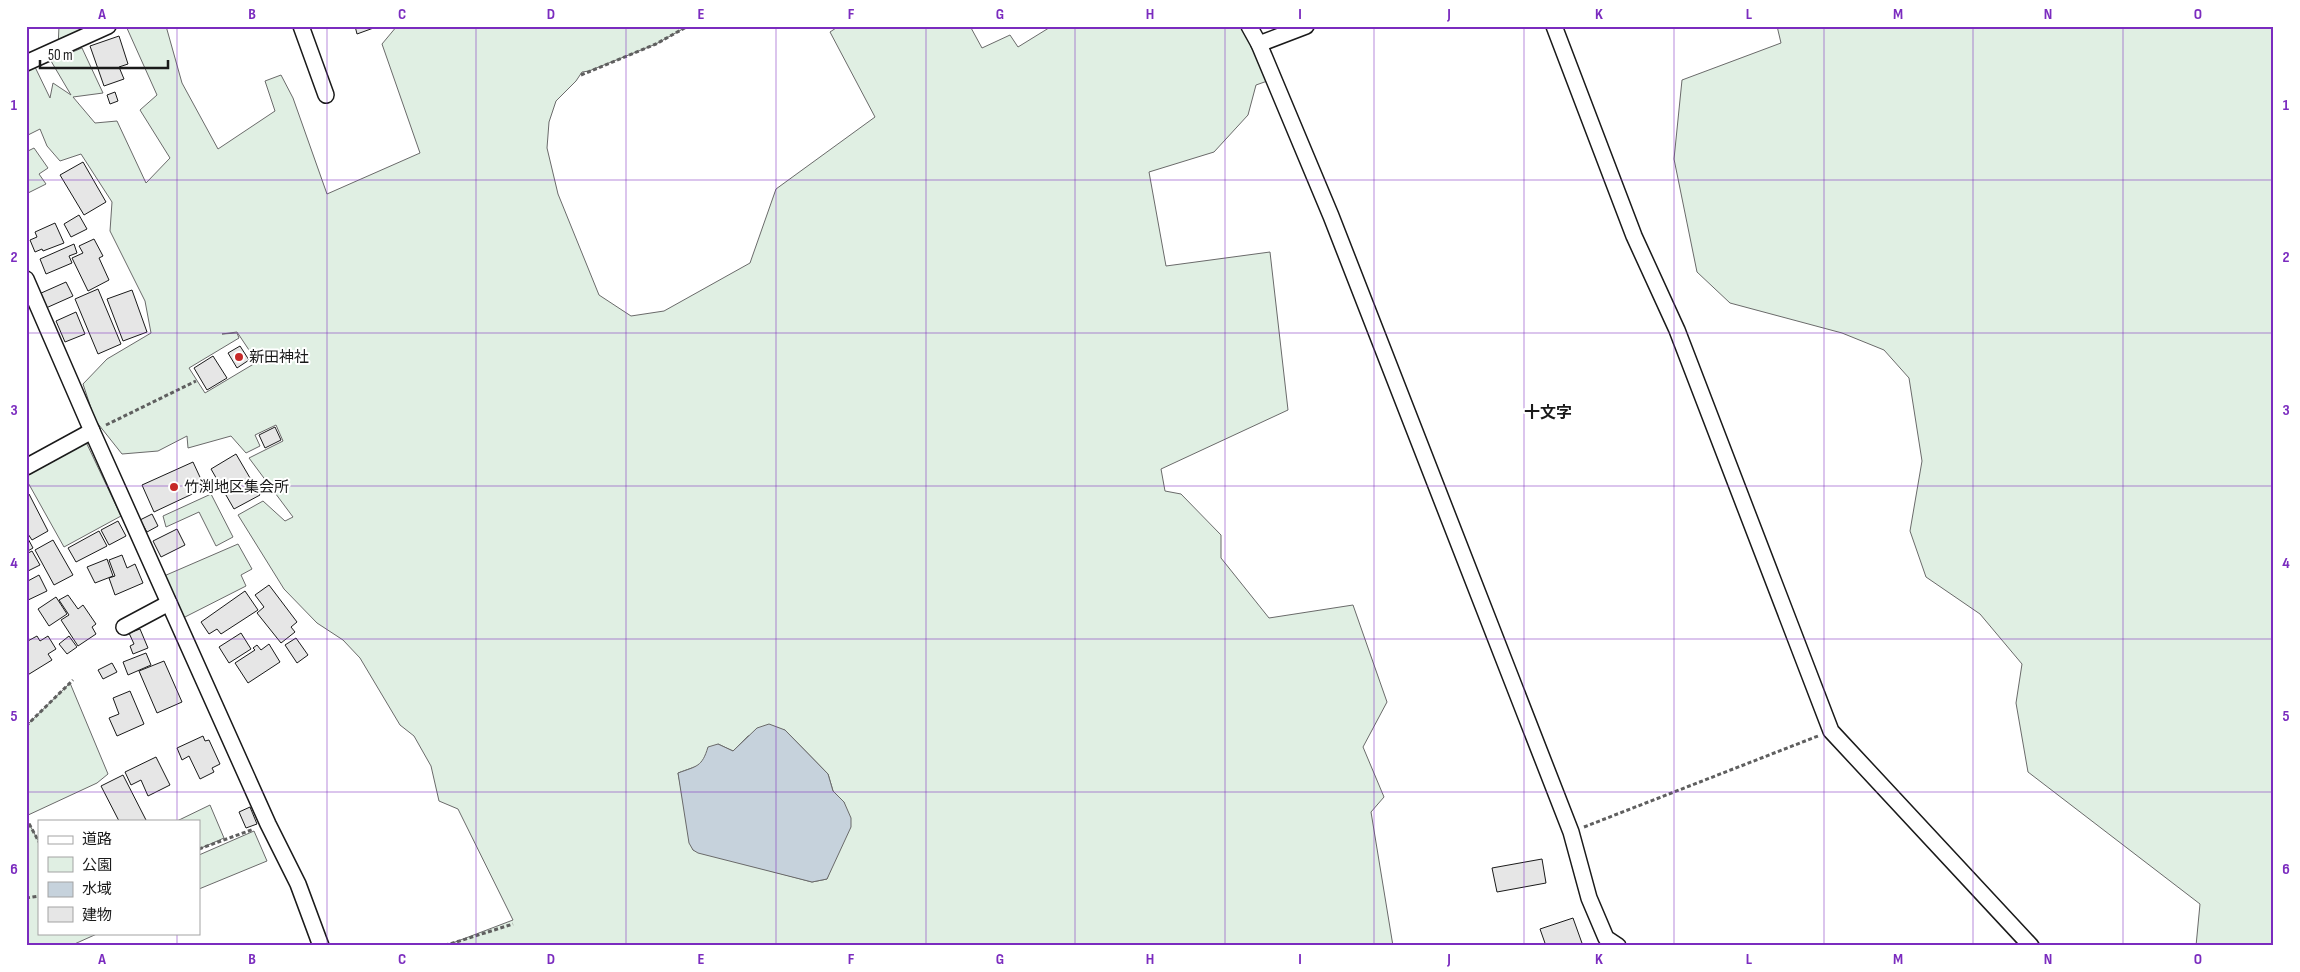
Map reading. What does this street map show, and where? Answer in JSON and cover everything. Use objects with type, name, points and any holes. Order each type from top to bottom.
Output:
[{"type":"street","points":[[26,63],[108,26]]},
{"type":"street","points":[[301,26],[326,95]]},
{"type":"street","points":[[1249,26],[1259,44],[1331,216],[1571,832],[1589,898],[1606,938],[1618,946]]},
{"type":"street","points":[[1259,44],[1306,26]]},
{"type":"street","points":[[1554,26],[1634,236],[1677,330],[1830,731],[2031,946]]},
{"type":"street","points":[[26,279],[268,824],[298,884],[321,946]]},
{"type":"street","points":[[26,467],[92,431]]},
{"type":"street","points":[[124,627],[169,603]]},
{"type":"path","points":[[581,75],[656,44],[688,26]]},
{"type":"path","points":[[92,431],[196,381]]},
{"type":"path","points":[[26,726],[74,680]]},
{"type":"path","points":[[1571,832],[1830,731]]},
{"type":"path","points":[[26,818],[38,840]]},
{"type":"path","points":[[200,849],[224,838],[268,824]]},
{"type":"path","points":[[438,946],[513,924]]},
{"type":"green space","points":[[59,26],[108,26],[58,48]]},
{"type":"green space","points":[[126,26],[166,26],[182,83],[218,149],[275,111],[265,81],[281,75],[293,98],[327,194],[420,153],[382,44],[397,26],[688,26],[656,44],[589,71],[582,72],[576,81],[556,101],[549,122],[547,148],[558,194],[599,295],[631,316],[664,311],[750,263],[776,189],[875,117],[830,32],[839,26],[970,26],[982,48],[1010,35],[1018,47],[1052,26],[1249,26],[1273,79],[1256,85],[1248,115],[1214,152],[1149,172],[1166,266],[1270,252],[1288,410],[1161,469],[1165,491],[1181,494],[1221,535],[1221,558],[1269,618],[1353,605],[1387,702],[1363,747],[1384,797],[1371,812],[1393,946],[438,946],[450,944],[513,920],[458,809],[439,801],[431,766],[414,736],[400,725],[360,658],[343,640],[317,623],[284,589],[238,515],[263,501],[285,521],[293,517],[249,458],[283,441],[276,425],[255,435],[260,446],[246,453],[231,436],[188,448],[187,436],[158,451],[122,454],[95,420],[83,384],[107,359],[151,333],[145,301],[110,231],[112,202],[81,154],[60,161],[47,146],[40,129],[26,136],[26,71],[35,67],[50,98],[53,83],[71,95],[51,61],[82,48],[103,93],[73,97],[95,123],[117,121],[146,183],[170,158],[140,110],[157,95]],"holes":[[[237,332],[257,362],[205,393],[189,368],[239,338],[237,333],[222,334]],[[785,730],[828,774],[833,791],[844,802],[832,865],[827,879],[812,882],[693,850],[678,773],[700,765],[718,744],[733,751],[748,736]]]},
{"type":"green space","points":[[1777,26],[2274,26],[2274,946],[2196,946],[2200,904],[2028,772],[2016,703],[2022,664],[1980,614],[1926,577],[1910,531],[1922,461],[1909,378],[1884,350],[1842,333],[1730,303],[1697,272],[1674,159],[1682,80],[1781,43]]},
{"type":"green space","points":[[34,148],[48,168],[39,174],[46,184],[26,194],[26,152]]},
{"type":"green space","points":[[86,442],[121,516],[64,547],[26,479],[26,473]]},
{"type":"green space","points":[[211,494],[233,537],[216,546],[199,512],[166,527],[163,516]]},
{"type":"green space","points":[[238,544],[252,569],[241,575],[246,586],[183,618],[164,576]]},
{"type":"green space","points":[[70,683],[108,774],[97,783],[26,816],[26,726]]},
{"type":"green space","points":[[210,805],[224,838],[200,849],[200,820],[179,820]]},
{"type":"green space","points":[[26,818],[38,840],[38,934],[97,934],[70,946],[26,946]]},
{"type":"green space","points":[[254,831],[267,861],[200,889],[200,855]]},
{"type":"water","points":[[769,724],[785,730],[828,774],[833,791],[844,802],[851,818],[851,827],[827,879],[812,882],[698,853],[693,850],[689,843],[678,773],[698,765],[708,747],[718,744],[733,751],[757,728]]},
{"type":"building","points":[[355,26],[379,26],[357,34]]},
{"type":"building","points":[[119,36],[128,64],[119,67],[124,79],[104,86],[90,46]]},
{"type":"building","points":[[115,92],[118,101],[110,104],[107,95]]},
{"type":"building","points":[[83,162],[106,202],[84,215],[60,175]]},
{"type":"building","points":[[79,215],[87,229],[71,237],[64,224]]},
{"type":"building","points":[[55,223],[64,243],[35,252],[30,240],[37,237],[35,232]]},
{"type":"building","points":[[94,239],[103,256],[99,258],[109,280],[88,291],[72,258],[83,253],[79,246]]},
{"type":"building","points":[[74,244],[77,253],[69,256],[72,263],[46,274],[40,259]]},
{"type":"building","points":[[66,282],[73,296],[46,308],[39,294]]},
{"type":"building","points":[[98,289],[121,344],[98,354],[75,299]]},
{"type":"building","points":[[132,290],[147,332],[123,341],[107,299]]},
{"type":"building","points":[[76,312],[85,334],[65,342],[56,321]]},
{"type":"building","name":"新田神社","points":[[240,346],[249,360],[237,368],[228,353]]},
{"type":"building","points":[[213,356],[227,378],[207,390],[194,368]]},
{"type":"building","points":[[275,427],[281,440],[265,448],[259,435]]},
{"type":"building","points":[[236,454],[260,495],[234,509],[211,469]]},
{"type":"building","name":"竹渕地区集会所","points":[[193,462],[205,488],[154,512],[142,485]]},
{"type":"building","points":[[29,494],[48,531],[32,540],[26,531],[26,496]]},
{"type":"building","points":[[152,514],[158,526],[147,532],[140,520]]},
{"type":"building","points":[[118,521],[126,536],[109,545],[101,530]]},
{"type":"building","points":[[177,529],[185,545],[161,557],[153,541]]},
{"type":"building","points":[[99,531],[107,546],[76,562],[68,548]]},
{"type":"building","points":[[26,535],[33,548],[26,552]]},
{"type":"building","points":[[53,540],[73,575],[54,585],[35,550]]},
{"type":"building","points":[[32,551],[40,565],[26,572],[26,554]]},
{"type":"building","points":[[122,555],[127,568],[135,564],[143,583],[115,595],[109,578],[115,576],[109,560]]},
{"type":"building","points":[[107,559],[113,576],[95,583],[87,567]]},
{"type":"building","points":[[39,575],[47,591],[26,601],[26,582]]},
{"type":"building","points":[[269,585],[297,622],[291,627],[295,632],[281,643],[257,613],[264,607],[255,595]]},
{"type":"building","points":[[245,591],[258,610],[221,634],[217,629],[209,634],[201,622]]},
{"type":"building","points":[[68,595],[78,609],[83,605],[96,624],[92,627],[96,634],[78,646],[61,620],[69,615],[59,600]]},
{"type":"building","points":[[56,597],[67,614],[49,626],[38,609]]},
{"type":"building","points":[[140,629],[148,648],[133,654],[130,646],[134,644],[129,633]]},
{"type":"building","points":[[241,633],[251,649],[229,663],[219,647]]},
{"type":"building","points":[[37,636],[40,641],[48,636],[56,649],[48,654],[52,660],[26,676],[26,642]]},
{"type":"building","points":[[69,636],[77,647],[67,654],[59,644]]},
{"type":"building","points":[[296,638],[308,655],[297,663],[285,645]]},
{"type":"building","points":[[269,644],[280,662],[248,683],[235,663],[255,650],[253,648],[257,645],[261,650]]},
{"type":"building","points":[[146,653],[151,665],[128,675],[123,662]]},
{"type":"building","points":[[164,661],[182,702],[157,713],[139,671]]},
{"type":"building","points":[[112,663],[117,672],[103,679],[98,670]]},
{"type":"building","points":[[130,691],[144,724],[117,736],[109,718],[119,714],[113,698]]},
{"type":"building","points":[[203,736],[205,741],[209,740],[220,764],[212,768],[214,772],[200,779],[189,756],[182,760],[177,748]]},
{"type":"building","points":[[156,757],[170,785],[148,796],[141,780],[131,785],[125,772]]},
{"type":"building","points":[[123,775],[146,820],[118,820],[101,786]]},
{"type":"building","points":[[250,807],[257,824],[246,828],[239,812]]},
{"type":"building","points":[[1542,859],[1546,883],[1497,892],[1492,868]]},
{"type":"building","points":[[1573,918],[1583,946],[1546,946],[1540,929]]},
{"type":"place","name":"新田神社","points":[[239,357]]},
{"type":"place","name":"竹渕地区集会所","points":[[174,487]]},
{"type":"district","name":"十文字","points":[[1548,413]]}]
